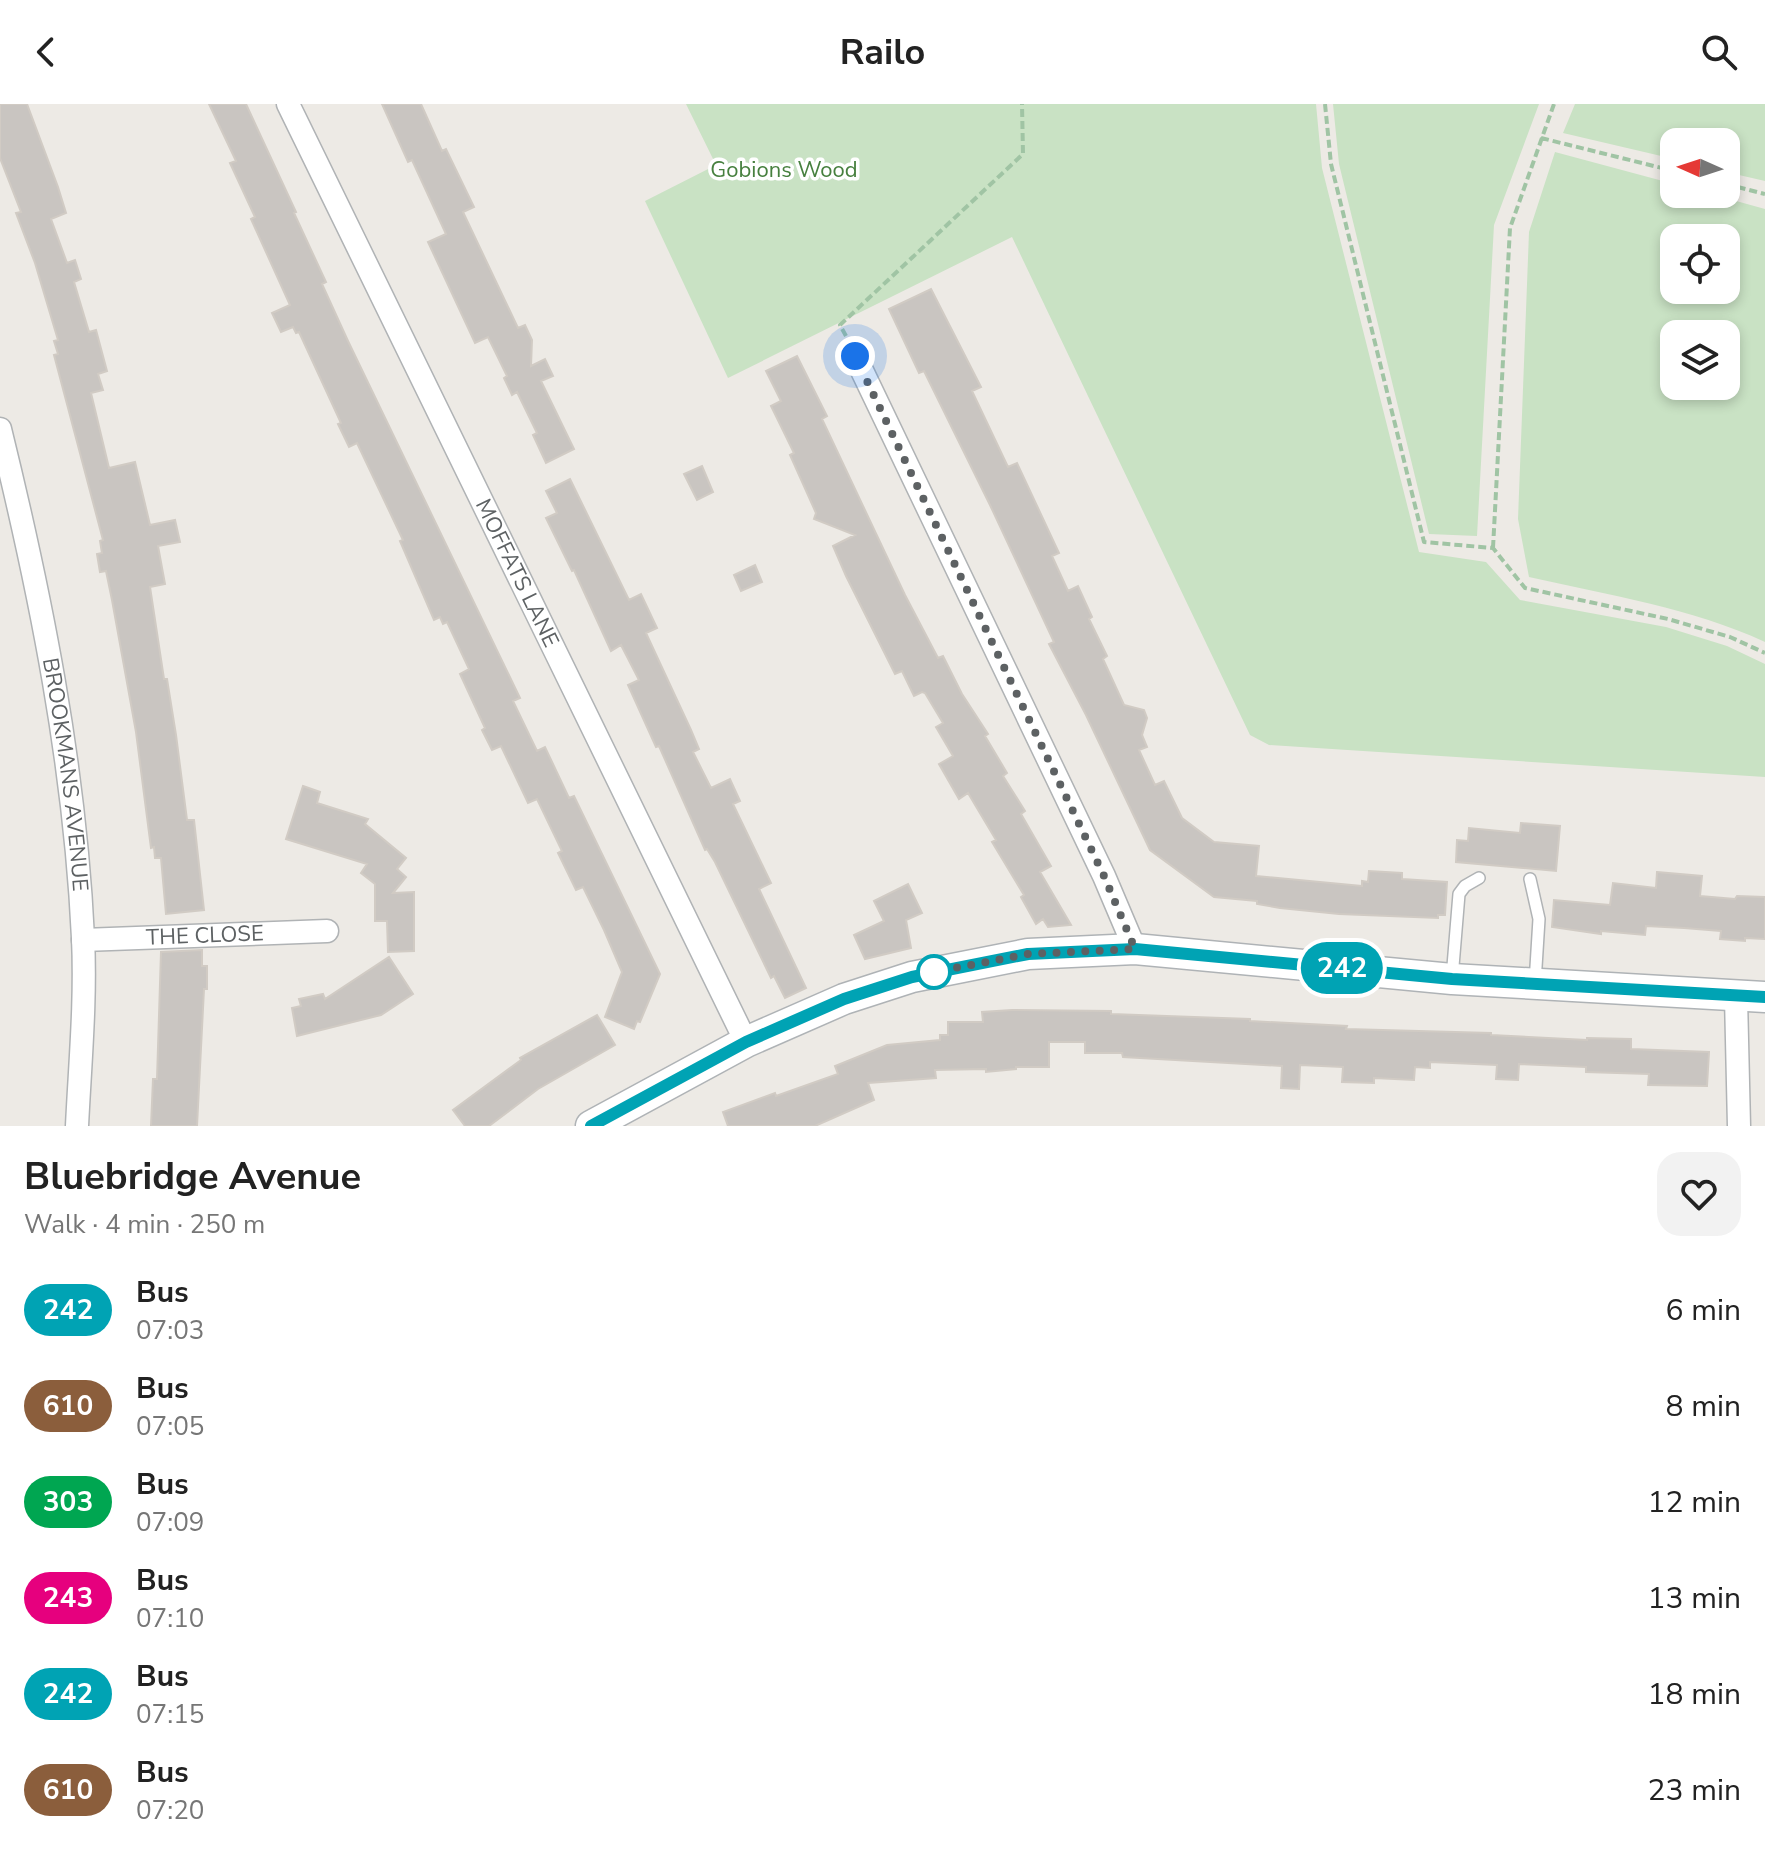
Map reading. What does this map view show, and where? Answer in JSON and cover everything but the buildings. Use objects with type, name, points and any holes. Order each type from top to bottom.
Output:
[{"type":"street","name":"MOFFATS LANE","points":[[288,104],[746,1042]]},
{"type":"street","points":[[855,356],[1104,876],[1135,949]]},
{"type":"street","name":"BROOKMANS AVENUE","points":[[0,429],[44,623],[70,790],[83,940],[77,1126]]},
{"type":"street","name":"THE CLOSE","points":[[83,940],[327,931]]},
{"type":"street","points":[[591,1126],[746,1042],[844,999],[912,977],[1028,954],[1135,949],[1452,979],[1751,997],[1739,1126]]},
{"type":"lane","points":[[1452,979],[1459,894],[1465,886],[1479,878]]},
{"type":"lane","points":[[1530,879],[1540,927],[1535,984]]},
{"type":"path","points":[[855,356],[840,325],[1023,154],[1022,104]]},
{"type":"path","points":[[1325,104],[1331,164],[1424,542],[1493,548]]},
{"type":"path","points":[[1554,104],[1510,228],[1493,548],[1525,588],[1668,619],[1730,637],[1765,653]]},
{"type":"path","points":[[1541,138],[1660,168]]},
{"type":"path","points":[[1740,188],[1765,194]]},
{"type":"green space","name":"Gobions Wood","points":[[686,104],[1316,104],[1322,168],[1419,552],[1486,562],[1520,600],[1666,627],[1727,646],[1765,664],[1765,777],[1269,745],[1250,735],[1012,237],[728,378],[645,201],[716,165]]},
{"type":"green space","points":[[1333,104],[1539,104],[1494,225],[1477,536],[1429,534],[1339,164]]},
{"type":"green space","points":[[1575,104],[1765,104],[1765,181],[1740,175],[1740,128],[1660,128],[1660,156],[1563,133]]},
{"type":"green space","points":[[1555,152],[1660,180],[1660,208],[1740,208],[1740,202],[1765,209],[1765,642],[1679,611],[1529,577],[1518,519],[1529,232]]},
{"type":"bus line","name":"242","points":[[591,1126],[746,1042],[844,999],[912,977],[1028,954],[1135,949],[1452,979],[1765,997]]},
{"type":"route","points":[[855,356],[1104,876],[1135,949],[1028,954],[934,972]]}]
